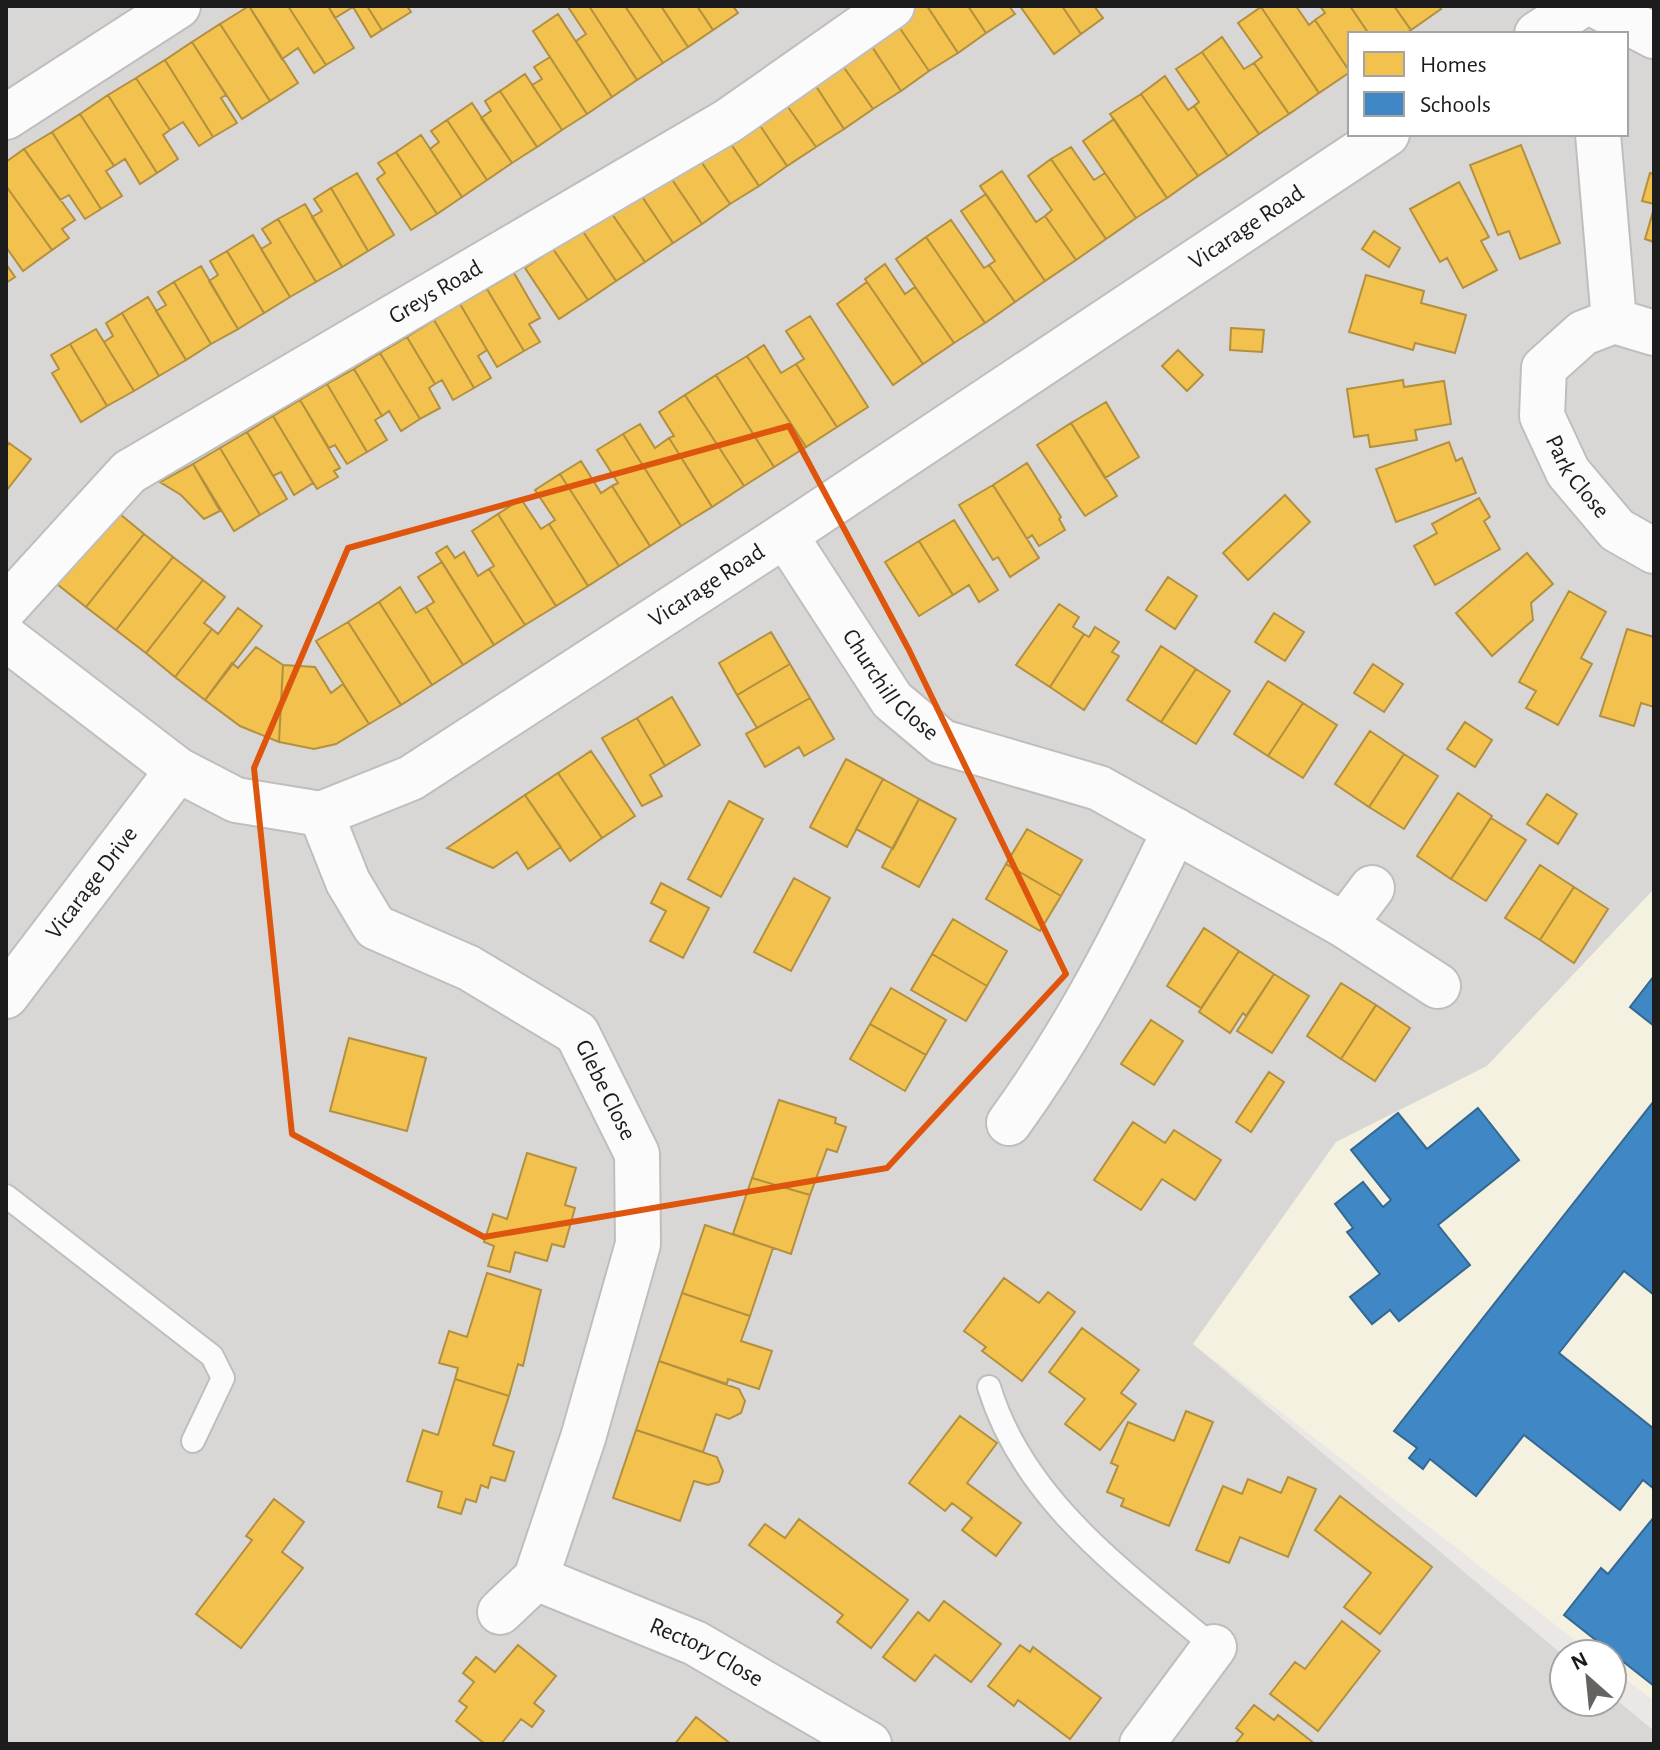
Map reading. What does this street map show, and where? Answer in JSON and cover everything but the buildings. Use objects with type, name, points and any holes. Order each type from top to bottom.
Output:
[{"type":"street","points":[[6,117],[178,6]]},
{"type":"street","name":"Greys Road","points":[[6,607],[129,472],[728,121],[892,6]]},
{"type":"street","points":[[1540,32],[1580,6]]},
{"type":"street","points":[[1588,6],[1590,32]]},
{"type":"street","points":[[1597,6],[1654,36]]},
{"type":"street","name":"Vicarage Road","points":[[321,814],[411,778],[785,535],[1384,136]]},
{"type":"street","name":"Park Close","points":[[1598,136],[1634,327],[1583,333],[1544,368],[1542,416],[1568,472],[1617,530],[1654,551]]},
{"type":"street","name":"Churchill Close","points":[[785,535],[892,700],[942,742],[1099,788],[1344,925],[1438,986]]},
{"type":"street","points":[[6,638],[178,770],[236,800],[321,814]]},
{"type":"street","name":"Vicarage Drive","points":[[6,996],[178,770]]},
{"type":"street","name":"Glebe Close","points":[[321,814],[348,882],[375,927],[469,968],[577,1033],[637,1154],[638,1244],[583,1438],[536,1578],[500,1612]]},
{"type":"street","points":[[1009,1123],[1053,1062],[1118,949],[1175,830]]},
{"type":"street","points":[[1344,925],[1372,888]]},
{"type":"street","name":"Rectory Close","points":[[536,1578],[695,1643],[869,1744]]},
{"type":"street","points":[[1142,1744],[1214,1647]]},
{"type":"lane","points":[[6,1196],[212,1356],[223,1378],[193,1441]]},
{"type":"lane","points":[[989,1387],[1001,1426],[1049,1496],[1088,1542],[1214,1647]]},
{"type":"highlighted area","points":[[789,426],[909,650],[1066,974],[887,1168],[484,1237],[292,1134],[254,768],[348,548]]},
{"type":"shaded area","points":[[6,6],[1654,6],[1654,889],[1487,1066],[1336,1143],[1193,1344],[1548,1643],[1548,1718],[1628,1718],[1628,1709],[1654,1731],[1654,1744],[6,1744]]},
{"type":"shaded area","points":[[1654,889],[1654,1701],[1628,1681],[1628,1638],[1572,1638],[1193,1344],[1336,1142],[1487,1066]]}]
